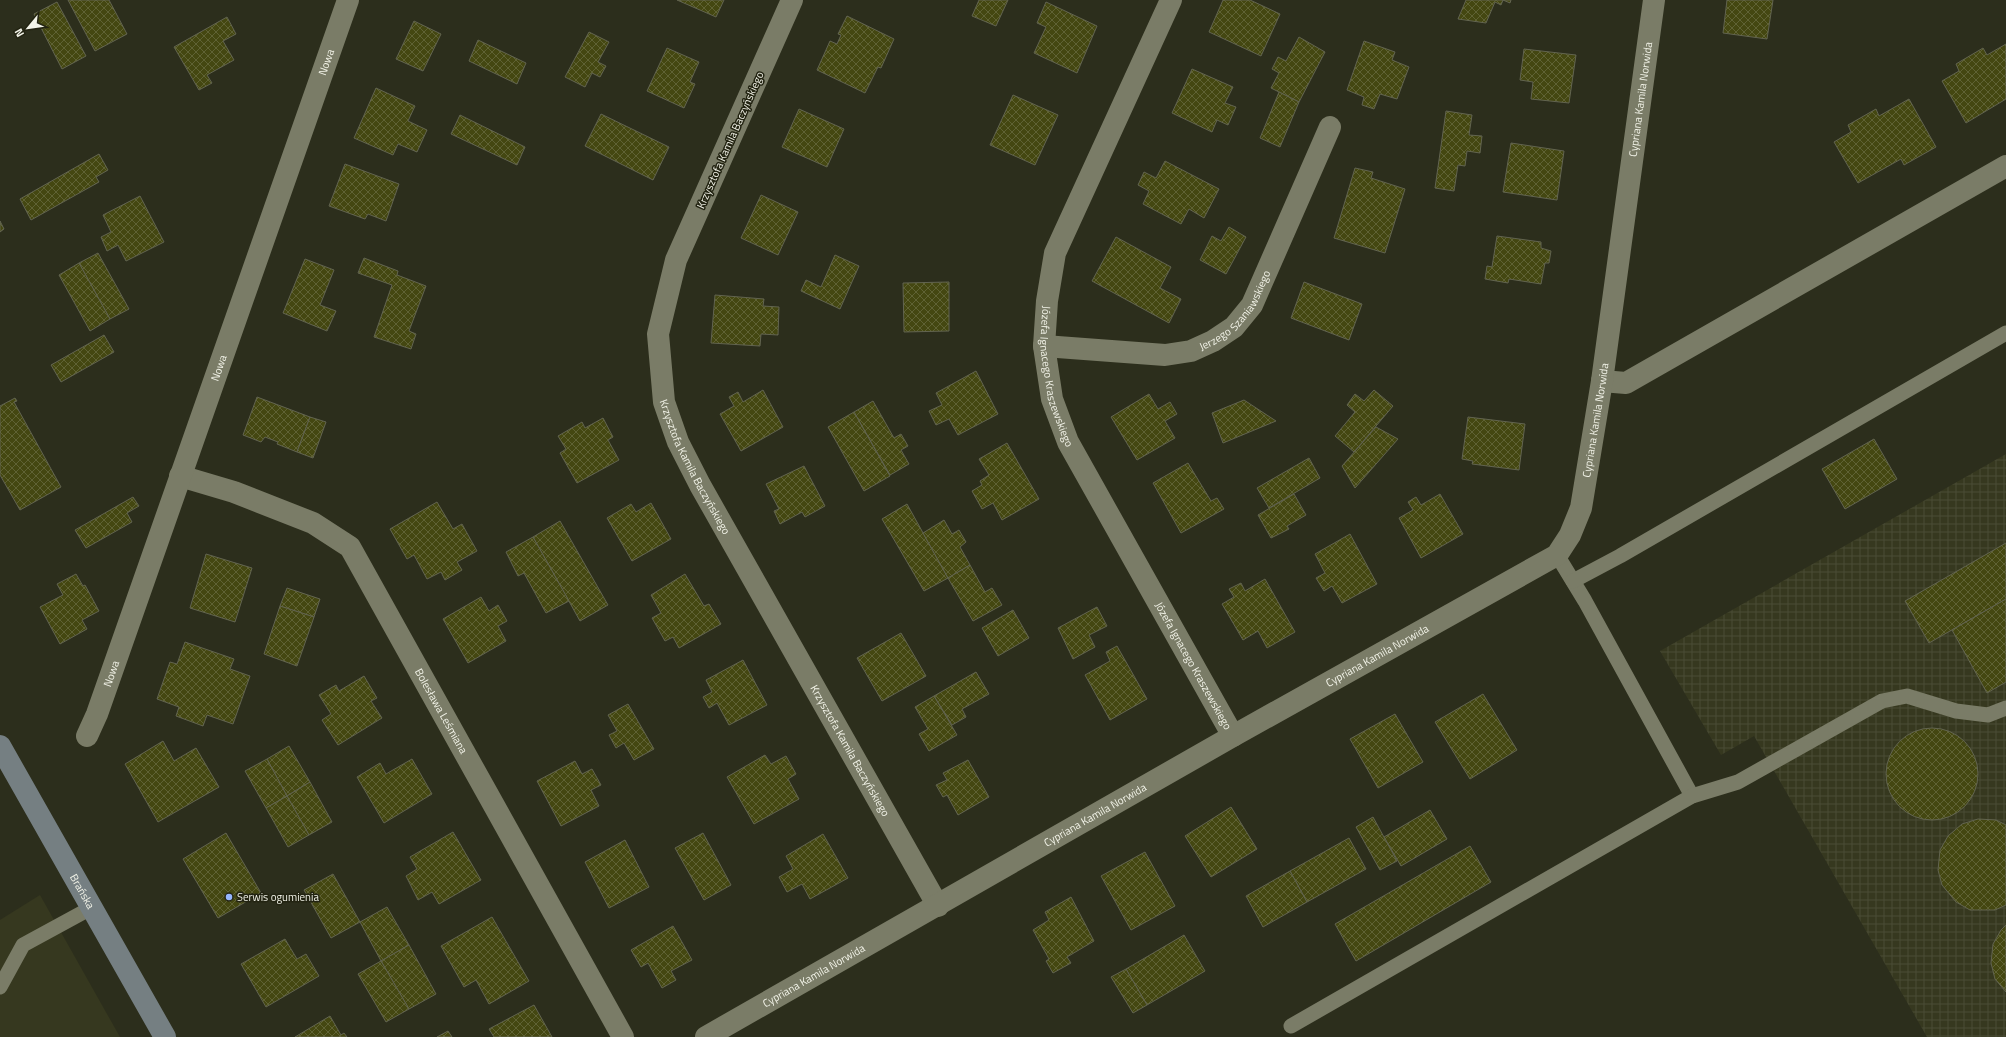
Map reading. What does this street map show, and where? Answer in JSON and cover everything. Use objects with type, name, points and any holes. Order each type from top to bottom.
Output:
[{"type":"street","name":"Nowa","points":[[87,736],[97,714],[348,0]]},
{"type":"street","name":"Krzysztofa Kamila Baczyńskiego","points":[[792,0],[676,260],[658,334],[664,402],[678,442],[700,485],[938,906]]},
{"type":"street","name":"Józefa Ignacego Kraszewskiego","points":[[1171,0],[1055,253],[1047,301],[1044,346],[1052,399],[1068,442],[1233,736]]},
{"type":"street","name":"Cypriana Kamila Norwida","points":[[706,1037],[938,906],[1233,736],[1557,555],[1570,535],[1581,508],[1602,381],[1654,0]]},
{"type":"street","name":"Jerzego Szaniawskiego","points":[[1044,346],[1165,355],[1191,351],[1213,341],[1234,327],[1252,305],[1330,127]]},
{"type":"street","points":[[1602,381],[1626,383],[2006,166]]},
{"type":"street","name":"Bolesława Leśmiana","points":[[180,476],[234,492],[313,523],[350,547],[623,1037]]},
{"type":"street","name":"Brańska","points":[[0,746],[165,1037]]},
{"type":"lane","points":[[1573,581],[1620,556],[2006,333]]},
{"type":"lane","points":[[1557,555],[1573,581],[1692,796]]},
{"type":"lane","points":[[1291,1026],[1692,796],[1738,782],[1882,701],[1907,696],[1956,711],[1988,715],[2006,708]]},
{"type":"lane","points":[[0,987],[23,945],[91,908]]},
{"type":"shaded area","points":[[2006,454],[2006,1037],[1927,1037],[1754,736],[1721,755],[1660,651]]},
{"type":"shaded area","points":[[40,895],[120,1037],[0,1037],[0,920]]},
{"type":"building","points":[[68,0],[109,0],[127,34],[95,51]]},
{"type":"building","points":[[677,0],[724,0],[716,17]]},
{"type":"building","points":[[979,0],[1008,0],[996,26],[972,16]]},
{"type":"building","points":[[1223,0],[1250,0],[1280,14],[1261,56],[1209,32]]},
{"type":"building","points":[[1466,0],[1503,0],[1501,5],[1495,2],[1486,23],[1458,19]]},
{"type":"building","points":[[1503,0],[1511,0],[1510,3]]},
{"type":"building","points":[[1727,0],[1773,0],[1767,39],[1723,33]]},
{"type":"building","points":[[57,2],[86,56],[62,69],[34,14]]},
{"type":"building","points":[[1046,2],[1097,26],[1077,73],[1034,53],[1046,27],[1037,23]]},
{"type":"building","points":[[847,16],[894,39],[881,68],[878,67],[865,93],[817,70],[830,41],[837,44],[841,35],[838,34]]},
{"type":"building","points":[[227,17],[236,34],[223,41],[234,60],[207,75],[212,83],[199,90],[174,47]]},
{"type":"building","points":[[414,21],[441,34],[423,71],[396,59]]},
{"type":"building","points":[[589,32],[609,42],[598,62],[606,66],[600,77],[592,73],[585,87],[565,77]]},
{"type":"building","points":[[1299,37],[1325,52],[1299,102],[1271,88],[1279,73],[1272,69],[1278,57],[1286,61]]},
{"type":"building","points":[[478,40],[526,63],[517,84],[469,61]]},
{"type":"building","points":[[1364,41],[1395,52],[1392,60],[1409,67],[1397,99],[1380,94],[1374,109],[1362,105],[1364,97],[1347,90]]},
{"type":"building","points":[[2006,44],[2006,99],[1966,123],[1942,81],[1959,71],[1956,64],[1983,48],[1987,55]]},
{"type":"building","points":[[667,48],[699,62],[690,82],[695,84],[684,108],[647,91]]},
{"type":"building","points":[[1524,49],[1576,55],[1569,103],[1531,99],[1533,82],[1520,80]]},
{"type":"building","points":[[1192,69],[1233,87],[1225,103],[1236,107],[1228,125],[1217,120],[1212,132],[1172,113]]},
{"type":"building","points":[[376,88],[415,106],[408,121],[427,130],[417,152],[398,144],[393,155],[354,138]]},
{"type":"building","points":[[1279,92],[1299,102],[1280,147],[1260,138]]},
{"type":"building","points":[[1013,95],[1058,115],[1035,165],[990,145]]},
{"type":"building","points":[[1909,99],[1936,147],[1904,165],[1901,159],[1858,183],[1834,142],[1851,132],[1848,125],[1876,109],[1879,116]]},
{"type":"building","points":[[799,109],[844,129],[827,167],[782,147]]},
{"type":"building","points":[[1446,111],[1472,115],[1469,135],[1482,136],[1480,153],[1467,151],[1465,166],[1458,165],[1454,191],[1435,188]]},
{"type":"building","points":[[601,114],[669,147],[653,180],[585,146]]},
{"type":"building","points":[[460,115],[525,147],[517,165],[451,134]]},
{"type":"building","points":[[1511,143],[1564,151],[1557,200],[1503,192]]},
{"type":"building","points":[[99,154],[108,170],[96,177],[99,182],[31,220],[20,199]]},
{"type":"building","points":[[1165,161],[1219,189],[1204,218],[1189,209],[1181,224],[1143,204],[1149,191],[1138,185],[1144,172],[1156,178]]},
{"type":"building","points":[[345,164],[399,184],[386,221],[368,214],[365,219],[329,206]]},
{"type":"building","points":[[1355,168],[1373,172],[1371,178],[1405,189],[1385,253],[1334,238]]},
{"type":"building","points":[[761,195],[798,212],[778,255],[741,238]]},
{"type":"building","points":[[140,196],[164,242],[126,261],[118,245],[107,251],[101,237],[111,232],[103,215]]},
{"type":"building","points":[[0,221],[4,229],[0,232]]},
{"type":"building","points":[[1229,227],[1246,237],[1226,274],[1200,260],[1212,236],[1221,241]]},
{"type":"building","points":[[1497,236],[1541,242],[1541,248],[1551,251],[1549,263],[1545,263],[1541,284],[1509,279],[1508,283],[1485,279],[1487,266],[1492,267]]},
{"type":"building","points":[[1116,237],[1171,267],[1160,288],[1181,299],[1169,323],[1092,281]]},
{"type":"building","points":[[98,253],[129,309],[110,319],[79,263]]},
{"type":"building","points":[[835,255],[859,266],[840,309],[801,291],[806,280],[821,287]]},
{"type":"building","points":[[364,258],[398,271],[397,275],[426,286],[409,331],[416,334],[411,349],[374,337],[392,285],[358,273]]},
{"type":"building","points":[[305,259],[334,270],[320,305],[336,311],[327,331],[283,313]]},
{"type":"building","points":[[79,263],[110,319],[90,331],[59,275]]},
{"type":"building","points":[[949,282],[949,331],[904,332],[903,283]]},
{"type":"building","points":[[1304,282],[1362,304],[1349,340],[1291,318]]},
{"type":"building","points":[[715,295],[764,299],[763,306],[779,307],[778,335],[761,334],[760,346],[711,343]]},
{"type":"building","points":[[104,335],[114,352],[61,382],[51,365]]},
{"type":"building","points":[[976,371],[998,414],[958,435],[949,419],[936,425],[929,411],[942,405],[936,393]]},
{"type":"building","points":[[763,390],[783,427],[741,451],[720,414],[734,406],[729,397],[738,392],[743,402]]},
{"type":"building","points":[[1374,390],[1393,406],[1354,452],[1335,436],[1355,412],[1347,405],[1355,394],[1364,401]]},
{"type":"building","points":[[1149,394],[1158,409],[1170,402],[1177,414],[1165,421],[1175,438],[1137,460],[1111,417]]},
{"type":"building","points":[[257,397],[310,417],[297,452],[277,444],[278,442],[265,437],[261,442],[243,435]]},
{"type":"building","points":[[15,398],[17,401],[14,402],[61,487],[20,510],[0,475],[0,406]]},
{"type":"building","points":[[1244,400],[1276,421],[1223,443],[1212,413]]},
{"type":"building","points":[[873,401],[894,438],[901,434],[908,446],[901,450],[909,464],[890,475],[854,412]]},
{"type":"building","points":[[854,412],[890,476],[864,491],[828,427]]},
{"type":"building","points":[[310,417],[326,422],[313,458],[297,452]]},
{"type":"building","points":[[1468,417],[1525,424],[1519,470],[1472,464],[1473,461],[1462,459]]},
{"type":"building","points":[[603,418],[613,437],[608,440],[619,460],[577,483],[560,453],[566,449],[558,436],[582,422],[585,428]]},
{"type":"building","points":[[1376,427],[1398,439],[1355,488],[1342,466]]},
{"type":"building","points":[[1874,439],[1897,479],[1845,509],[1822,469]]},
{"type":"building","points":[[1007,443],[1039,499],[1002,520],[993,503],[982,509],[972,491],[982,485],[980,481],[989,475],[979,459]]},
{"type":"building","points":[[1309,458],[1320,478],[1269,508],[1257,488]]},
{"type":"building","points":[[1188,463],[1211,501],[1217,498],[1224,509],[1181,533],[1153,483]]},
{"type":"building","points":[[804,466],[825,506],[805,517],[802,512],[780,524],[774,511],[779,509],[766,484]]},
{"type":"building","points":[[1294,494],[1306,515],[1287,526],[1289,529],[1271,538],[1258,515]]},
{"type":"building","points":[[1440,494],[1463,534],[1421,558],[1399,518],[1413,510],[1408,502],[1416,497],[1421,505]]},
{"type":"building","points":[[133,497],[139,506],[127,513],[132,522],[86,548],[75,530]]},
{"type":"building","points":[[437,502],[453,529],[462,524],[477,551],[457,562],[462,570],[445,580],[441,572],[427,579],[414,555],[407,559],[390,529]]},
{"type":"building","points":[[651,503],[671,539],[632,561],[607,518],[631,504],[636,512]]},
{"type":"building","points":[[907,504],[948,578],[924,591],[882,519]]},
{"type":"building","points":[[944,520],[952,534],[959,530],[966,542],[960,547],[970,565],[948,578],[923,533]]},
{"type":"building","points":[[560,521],[608,605],[580,621],[533,537]]},
{"type":"building","points":[[1350,534],[1377,584],[1342,603],[1332,586],[1324,591],[1316,578],[1325,573],[1315,554]]},
{"type":"building","points":[[533,537],[569,601],[546,613],[524,573],[518,576],[506,552]]},
{"type":"building","points":[[2006,543],[2006,599],[1929,643],[1905,601]]},
{"type":"building","points":[[206,554],[252,568],[235,622],[190,608]]},
{"type":"building","points":[[970,565],[985,592],[992,588],[1002,605],[973,621],[948,578]]},
{"type":"building","points":[[76,574],[83,586],[85,585],[99,611],[82,620],[87,629],[60,644],[40,607],[63,595],[57,584]]},
{"type":"building","points":[[685,574],[704,606],[709,604],[721,624],[679,648],[673,637],[665,641],[652,618],[661,613],[651,595]]},
{"type":"building","points":[[1265,579],[1295,632],[1267,648],[1258,631],[1243,640],[1222,604],[1234,597],[1229,589],[1241,583],[1245,591]]},
{"type":"building","points":[[287,588],[320,599],[314,617],[280,606]]},
{"type":"building","points":[[481,597],[489,611],[498,605],[507,621],[498,626],[506,641],[468,663],[443,619]]},
{"type":"building","points":[[2006,599],[2006,682],[1987,693],[1952,630]]},
{"type":"building","points":[[280,606],[314,617],[297,666],[264,654]]},
{"type":"building","points":[[1097,607],[1107,626],[1089,635],[1095,647],[1073,659],[1058,628]]},
{"type":"building","points":[[1013,610],[1029,638],[998,656],[982,628]]},
{"type":"building","points":[[901,633],[926,676],[882,701],[857,658]]},
{"type":"building","points":[[185,642],[234,659],[230,669],[250,676],[233,724],[207,715],[203,726],[176,716],[179,707],[157,699],[170,662],[177,664]]},
{"type":"building","points":[[1117,646],[1147,699],[1110,720],[1085,675],[1110,661],[1106,652]]},
{"type":"building","points":[[743,660],[767,705],[729,725],[717,703],[709,708],[703,697],[712,692],[706,680]]},
{"type":"building","points":[[976,672],[989,694],[962,709],[966,717],[952,725],[934,696]]},
{"type":"building","points":[[364,676],[377,698],[371,701],[382,718],[338,745],[322,720],[331,714],[319,695],[336,685],[339,691]]},
{"type":"building","points":[[1483,694],[1517,750],[1470,779],[1435,722]]},
{"type":"building","points":[[934,696],[957,735],[929,751],[919,734],[928,729],[915,707]]},
{"type":"building","points":[[628,704],[654,749],[634,760],[624,743],[616,748],[609,735],[617,731],[608,715]]},
{"type":"building","points":[[1395,714],[1423,762],[1378,788],[1350,739]]},
{"type":"building","points":[[1932,728],[1950,732],[1964,742],[1974,756],[1978,774],[1974,792],[1964,806],[1950,816],[1932,820],[1914,816],[1900,806],[1890,792],[1886,774],[1890,756],[1900,742],[1914,732]]},
{"type":"building","points":[[163,741],[174,761],[196,748],[219,787],[158,822],[125,764]]},
{"type":"building","points":[[289,746],[310,782],[287,796],[267,759]]},
{"type":"building","points":[[765,755],[771,764],[786,756],[796,774],[788,779],[799,799],[754,824],[727,777]]},
{"type":"building","points":[[267,759],[287,796],[266,808],[245,771]]},
{"type":"building","points":[[412,759],[432,794],[384,823],[357,777],[380,763],[386,774]]},
{"type":"building","points":[[968,760],[989,797],[958,815],[947,795],[943,797],[936,785],[947,780],[943,773]]},
{"type":"building","points":[[575,761],[582,774],[592,769],[601,785],[591,790],[599,806],[561,826],[537,781]]},
{"type":"building","points":[[310,782],[332,822],[309,835],[287,796]]},
{"type":"building","points":[[287,796],[309,835],[288,847],[266,808]]},
{"type":"building","points":[[1231,807],[1257,849],[1211,877],[1185,836]]},
{"type":"building","points":[[1430,810],[1447,839],[1401,866],[1384,837]]},
{"type":"building","points":[[1373,817],[1397,861],[1380,870],[1356,827]]},
{"type":"building","points":[[1978,819],[1996,820],[2006,825],[2006,905],[1995,910],[1970,910],[1956,902],[1942,885],[1938,870],[1940,850],[1948,836],[1962,824]]},
{"type":"building","points":[[453,832],[481,880],[439,904],[432,892],[418,900],[406,876],[417,869],[410,857]]},
{"type":"building","points":[[226,833],[261,893],[218,918],[183,859]]},
{"type":"building","points":[[703,833],[731,885],[704,900],[675,848]]},
{"type":"building","points":[[823,834],[848,878],[810,899],[802,884],[787,892],[779,877],[793,869],[786,856]]},
{"type":"building","points":[[1349,838],[1366,869],[1307,902],[1290,871]]},
{"type":"building","points":[[625,840],[649,887],[609,908],[585,862]]},
{"type":"building","points":[[1470,846],[1491,882],[1356,961],[1335,924]]},
{"type":"building","points":[[1145,852],[1175,906],[1131,930],[1101,876]]},
{"type":"building","points":[[1290,871],[1307,902],[1263,927],[1246,896]]},
{"type":"building","points":[[333,874],[360,922],[331,938],[304,890]]},
{"type":"building","points":[[1071,897],[1094,941],[1067,957],[1071,963],[1053,973],[1046,961],[1049,959],[1033,930],[1049,920],[1045,912]]},
{"type":"building","points":[[387,907],[409,945],[381,961],[360,922]]},
{"type":"building","points":[[492,917],[529,981],[489,1004],[476,980],[464,987],[441,946]]},
{"type":"building","points":[[2006,925],[2006,992],[1995,979],[1991,963],[1993,944],[2001,930]]},
{"type":"building","points":[[673,926],[692,960],[671,971],[676,980],[662,988],[648,963],[641,967],[631,950]]},
{"type":"building","points":[[1184,935],[1205,971],[1147,1005],[1126,969]]},
{"type":"building","points":[[285,939],[297,959],[306,954],[319,976],[266,1007],[241,964]]},
{"type":"building","points":[[409,945],[436,994],[409,1009],[381,961]]},
{"type":"building","points":[[381,961],[409,1009],[386,1022],[358,974]]},
{"type":"building","points":[[1126,969],[1147,1005],[1133,1013],[1111,977]]},
{"type":"building","points":[[534,1005],[552,1037],[494,1037],[489,1029]]},
{"type":"building","points":[[330,1016],[341,1035],[344,1033],[347,1037],[295,1037]]},
{"type":"building","points":[[448,1031],[452,1037],[437,1037]]},
{"type":"place","name":"Serwis ogumienia","points":[[229,897]]}]
